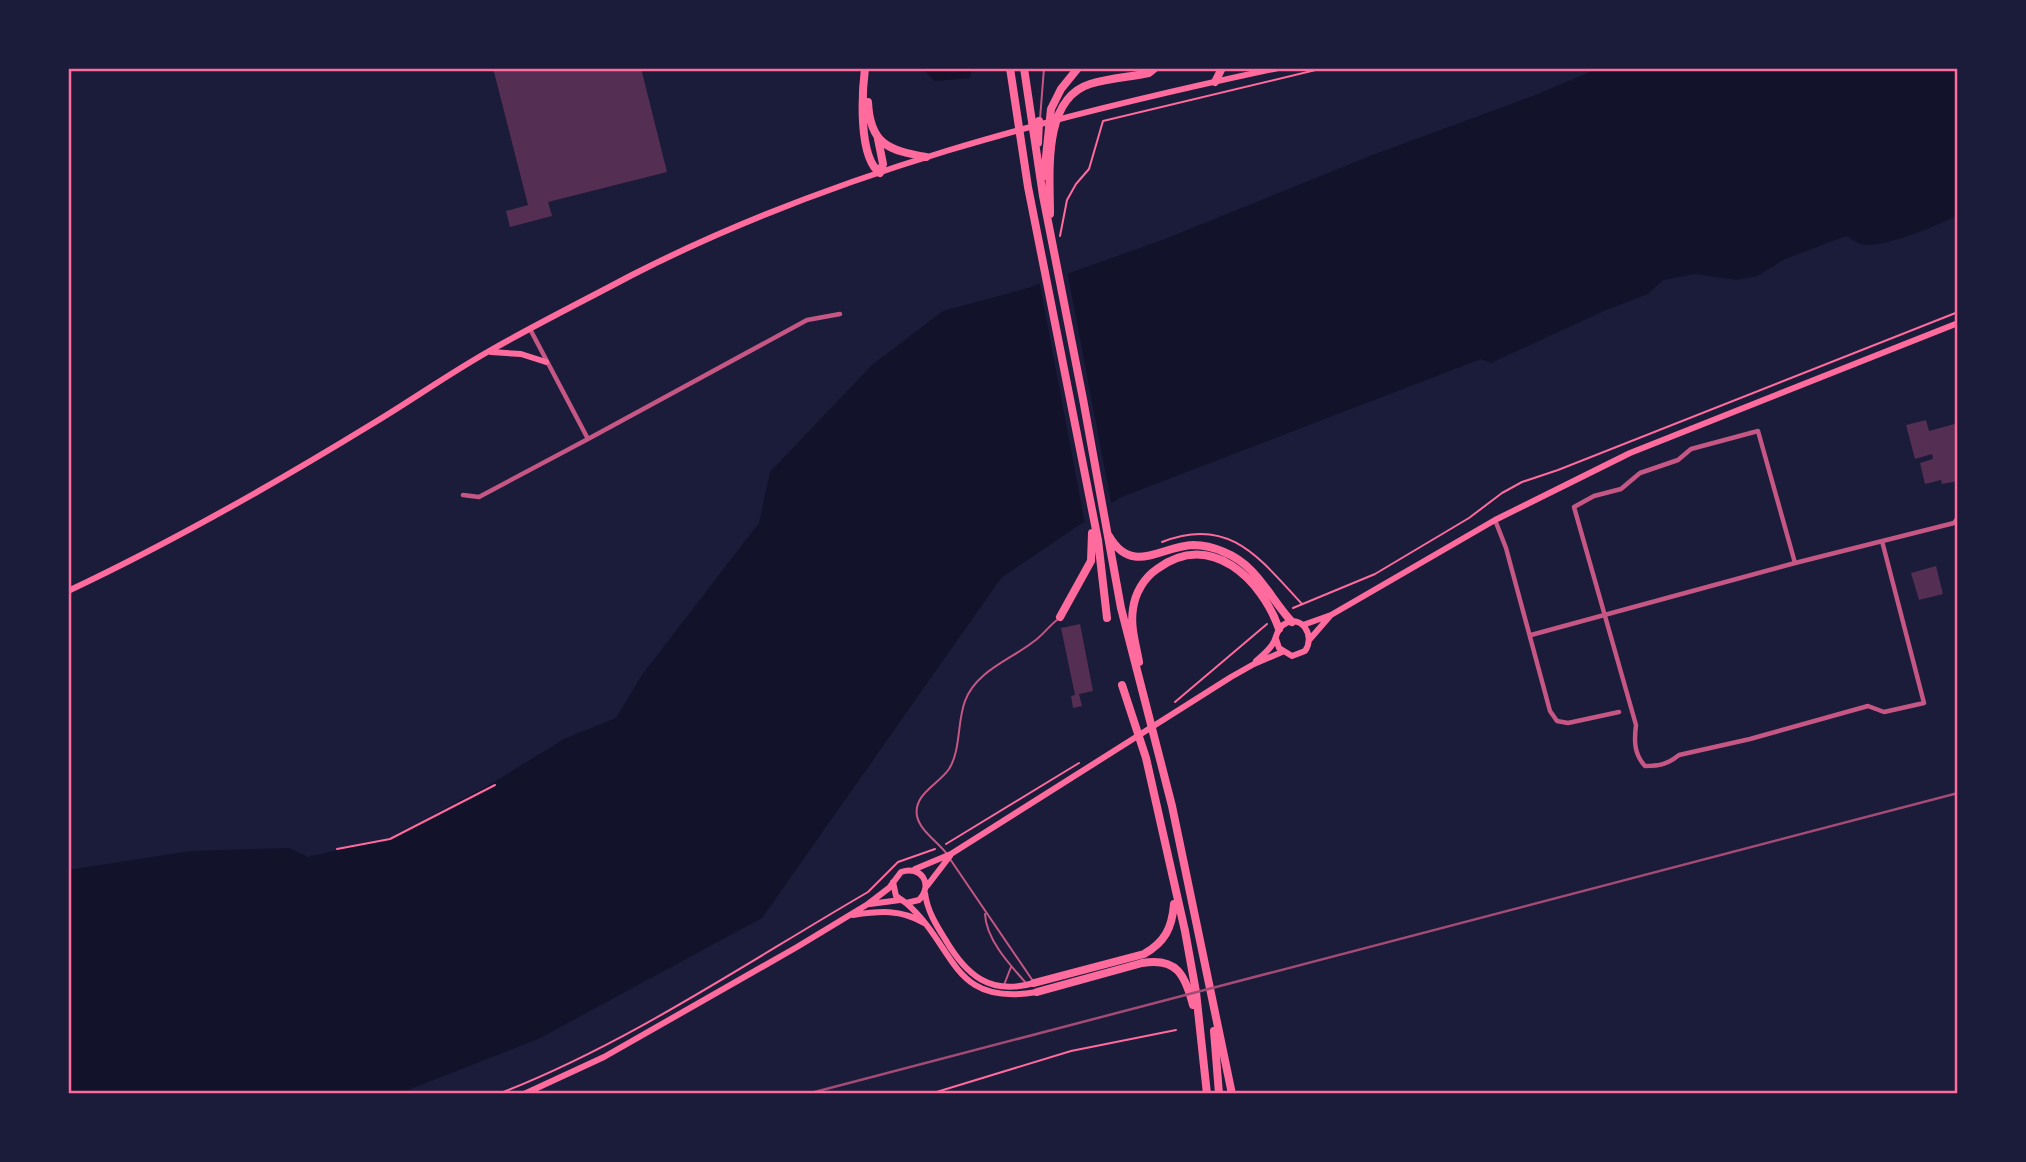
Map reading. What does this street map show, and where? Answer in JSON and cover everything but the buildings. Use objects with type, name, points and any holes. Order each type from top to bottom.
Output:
[{"type":"highway","points":[[865,68],[863,119],[872,167],[880,173],[883,155],[868,111],[867,92],[871,68]]},
{"type":"highway","points":[[1010,68],[1027,178],[1091,509],[1107,618]]},
{"type":"highway","points":[[1024,68],[1043,196],[1121,608],[1172,806],[1232,1094]]},
{"type":"highway","points":[[1043,196],[1045,150],[1051,109],[1061,89],[1078,68]]},
{"type":"highway","points":[[1050,232],[1051,157],[1058,113],[1065,101],[1089,84],[1149,73],[1155,68]]},
{"type":"highway","points":[[1211,68],[1215,82]]},
{"type":"highway","points":[[1215,82],[1222,68]]},
{"type":"highway","points":[[1038,157],[1040,121]]},
{"type":"highway","points":[[878,139],[896,152],[926,157]]},
{"type":"highway","points":[[1108,534],[1119,548],[1133,557],[1156,555],[1192,545],[1227,553],[1247,565],[1257,575],[1292,622]]},
{"type":"highway","points":[[1060,617],[1089,566],[1096,542]]},
{"type":"highway","points":[[1148,713],[1132,611],[1141,586],[1160,566],[1169,561],[1197,555],[1217,558],[1227,563],[1254,584],[1272,609],[1278,634]]},
{"type":"highway","points":[[1122,685],[1146,758],[1189,953],[1207,1094]]},
{"type":"highway","points":[[1031,984],[1152,950],[1164,939],[1170,928],[1175,898]]},
{"type":"highway","points":[[1037,992],[1142,963],[1163,962],[1175,968],[1185,980],[1200,1032]]},
{"type":"highway","points":[[1211,997],[1219,1094]]},
{"type":"main road","points":[[68,591],[114,569],[243,498],[369,426],[489,352],[634,274],[743,224],[926,157],[1072,117],[1278,68]]},
{"type":"main road","points":[[1303,625],[1331,615],[1495,520],[1630,453],[1958,323]]},
{"type":"main road","points":[[489,352],[521,354],[546,362]]},
{"type":"main road","points":[[1310,639],[1331,615]]},
{"type":"main road","points":[[524,1094],[604,1057],[848,916],[868,904],[901,872],[913,870],[951,854],[1254,664],[1282,652],[1292,656],[1302,654],[1308,648],[1308,629],[1292,622],[1282,625],[1254,664]]},
{"type":"main road","points":[[1278,634],[1282,652]]},
{"type":"main road","points":[[868,904],[915,902],[951,854]]},
{"type":"main road","points":[[913,870],[924,878],[928,907],[965,969],[985,982],[1003,986],[1031,984]]},
{"type":"main road","points":[[893,882],[894,892],[925,924],[961,974],[979,988],[1000,995],[1037,992]]},
{"type":"main road","points":[[848,916],[880,911],[895,912],[925,924]]},
{"type":"street","points":[[463,495],[479,497],[807,320],[840,314]]},
{"type":"street","points":[[530,330],[588,439]]},
{"type":"street","points":[[1795,563],[1758,431],[1691,449],[1678,460],[1640,473],[1621,489],[1594,496],[1574,507],[1636,725],[1634,743],[1639,759],[1645,766],[1658,766],[1671,762],[1679,755],[1750,739],[1868,706],[1884,712],[1924,703],[1882,541]]},
{"type":"street","points":[[1531,635],[1954,523],[1958,518]]},
{"type":"street","points":[[1495,520],[1506,548],[1550,711],[1557,721],[1568,723],[1619,712]]},
{"type":"lane","points":[[1040,121],[1044,68]]},
{"type":"lane","points":[[1037,992],[942,847],[919,822],[916,813],[918,804],[929,788],[949,769],[954,757],[964,702],[975,684],[985,674],[1035,642],[1060,617]]},
{"type":"lane","points":[[985,913],[985,925],[1011,966],[1037,992]]},
{"type":"lane","points":[[1003,986],[1011,966]]},
{"type":"path","points":[[1060,243],[1067,200],[1089,169],[1103,121],[1324,68]]},
{"type":"path","points":[[1174,703],[1271,622]]},
{"type":"path","points":[[962,835],[1082,762]]},
{"type":"path","points":[[337,849],[390,839],[495,785]]},
{"type":"path","points":[[498,1094],[605,1045],[868,892],[898,862],[927,851]]},
{"type":"path","points":[[930,1094],[1071,1051],[1176,1030]]},
{"type":"shaded area","points":[[923,68],[971,68],[970,78],[934,81]]},
{"type":"shaded area","points":[[1599,68],[1958,68],[1958,215],[1924,230],[1881,243],[1860,244],[1846,236],[1785,259],[1757,276],[1737,280],[1695,274],[1663,280],[1648,294],[1606,310],[1491,363],[1481,359],[1119,498],[1001,578],[762,918],[538,1039],[398,1094],[68,1094],[68,870],[191,851],[289,848],[308,857],[390,838],[491,784],[564,739],[616,718],[642,675],[759,523],[770,472],[872,365],[943,311],[1028,288],[1165,239]]},
{"type":"pier","points":[[1067,270],[1112,507],[1085,524],[1039,280]]},
{"type":"railway","points":[[807,1094],[1958,793]]}]
